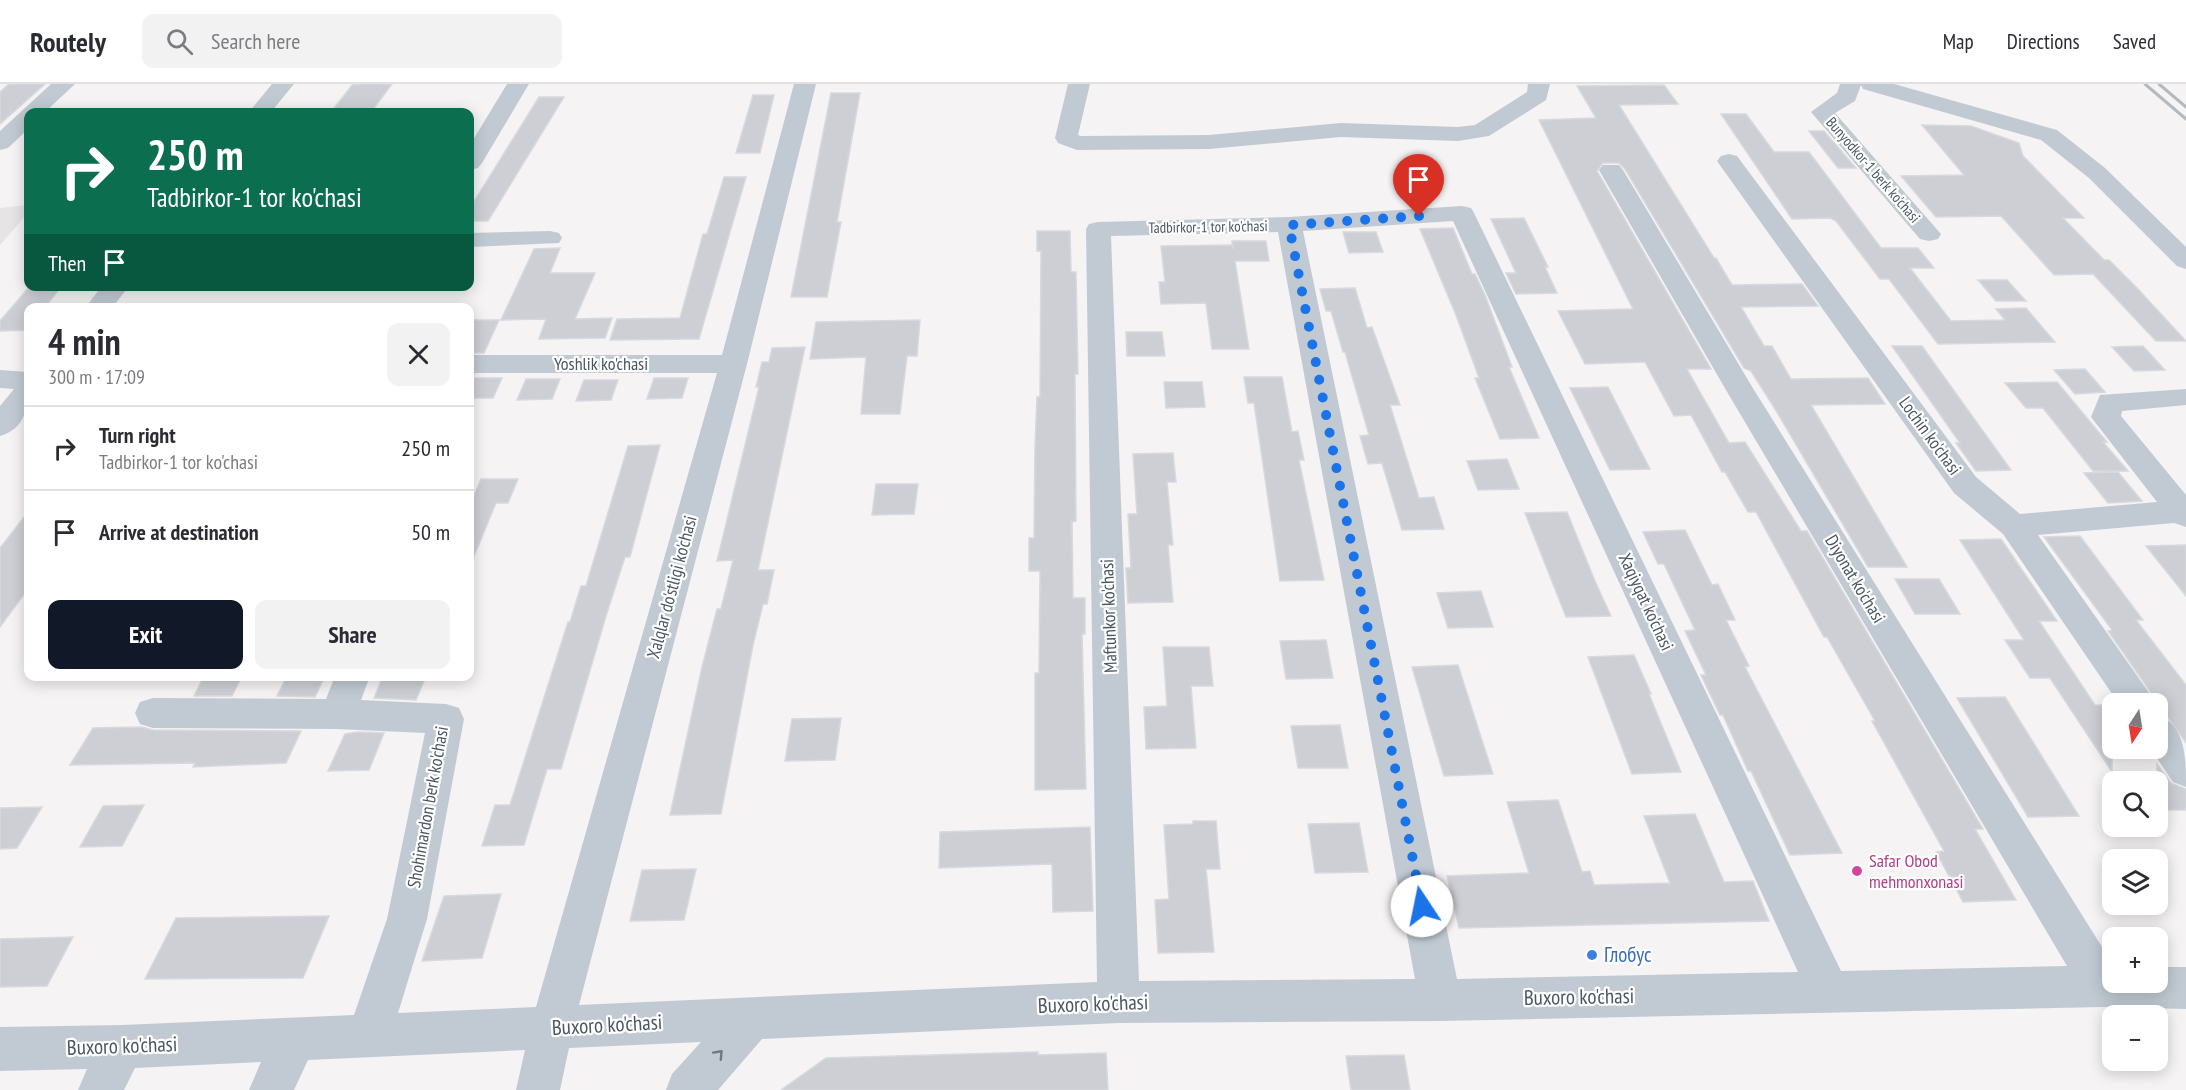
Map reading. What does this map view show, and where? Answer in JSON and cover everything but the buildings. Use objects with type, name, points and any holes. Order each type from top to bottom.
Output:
[{"type":"street","points":[[37,108],[64,84]]},
{"type":"street","points":[[263,108],[283,84]]},
{"type":"street","points":[[474,156],[518,84]]},
{"type":"street","name":"Xalqlar do'stligi ko'chasi","points":[[538,1090],[552,1027],[733,364],[806,84]]},
{"type":"street","points":[[1079,84],[1066,138],[1077,142],[1209,142],[1341,130],[1458,134],[1481,131],[1538,96],[1539,84]]},
{"type":"street","points":[[1550,84],[1557,84]]},
{"type":"street","name":"Bunyodkor-1 berk ko'chasi","points":[[1851,84],[1847,96],[1822,112],[1929,234]]},
{"type":"street","points":[[1871,84],[2049,135],[2097,173],[2186,261]]},
{"type":"street","points":[[0,143],[24,121]]},
{"type":"street","name":"Lochin ko'chasi","points":[[1729,161],[1965,485],[2014,526],[2131,693]]},
{"type":"street","name":"Diyonat ko'chasi","points":[[1611,170],[1740,390],[2102,986]]},
{"type":"street","name":"Tadbirkor-1 tor ko'chasi","points":[[1098,230],[1289,225],[1462,213]]},
{"type":"street","name":"Xaqiyqat ko'chasi","points":[[1462,213],[1829,991]]},
{"type":"street","points":[[1289,225],[1440,1000]]},
{"type":"street","name":"Maftunkor ko'chasi","points":[[1098,230],[1119,1002]]},
{"type":"street","points":[[474,240],[550,238]]},
{"type":"street","points":[[102,303],[112,291]]},
{"type":"street","name":"Yoshlik ko'chasi","points":[[474,364],[733,364]]},
{"type":"street","points":[[0,379],[24,381]]},
{"type":"street","points":[[0,426],[24,396]]},
{"type":"street","points":[[2180,397],[2110,402],[2106,417],[2184,513]]},
{"type":"street","points":[[2014,526],[2184,513]]},
{"type":"street","points":[[337,714],[351,681]]},
{"type":"street","name":"Shohimardon berk ko'chasi","points":[[153,713],[337,714],[446,718],[407,919],[369,1035]]},
{"type":"street","points":[[2168,745],[2186,771]]},
{"type":"street","name":"Buxoro ko'chasi","points":[[0,1049],[122,1047],[1119,1002],[1440,1000],[2102,986]]},
{"type":"street","name":"Buxoro ko'chasi","points":[[2168,988],[2186,988]]},
{"type":"street","points":[[688,1090],[752,1018]]},
{"type":"street","points":[[271,1090],[296,1038]]},
{"type":"street","points":[[100,1090],[122,1047]]},
{"type":"shaded area","points":[[24,205],[24,218],[0,245],[0,208]]},
{"type":"railway","points":[[2145,84],[2186,119]]},
{"type":"railway","points":[[2159,84],[2186,107]]},
{"type":"place","name":"Safar Obod mehmonxonasi","points":[[1857,871]]},
{"type":"place","name":"Глобус","points":[[1592,955]]},
{"type":"route","points":[[1419,216],[1289,225],[1422,906]]}]
